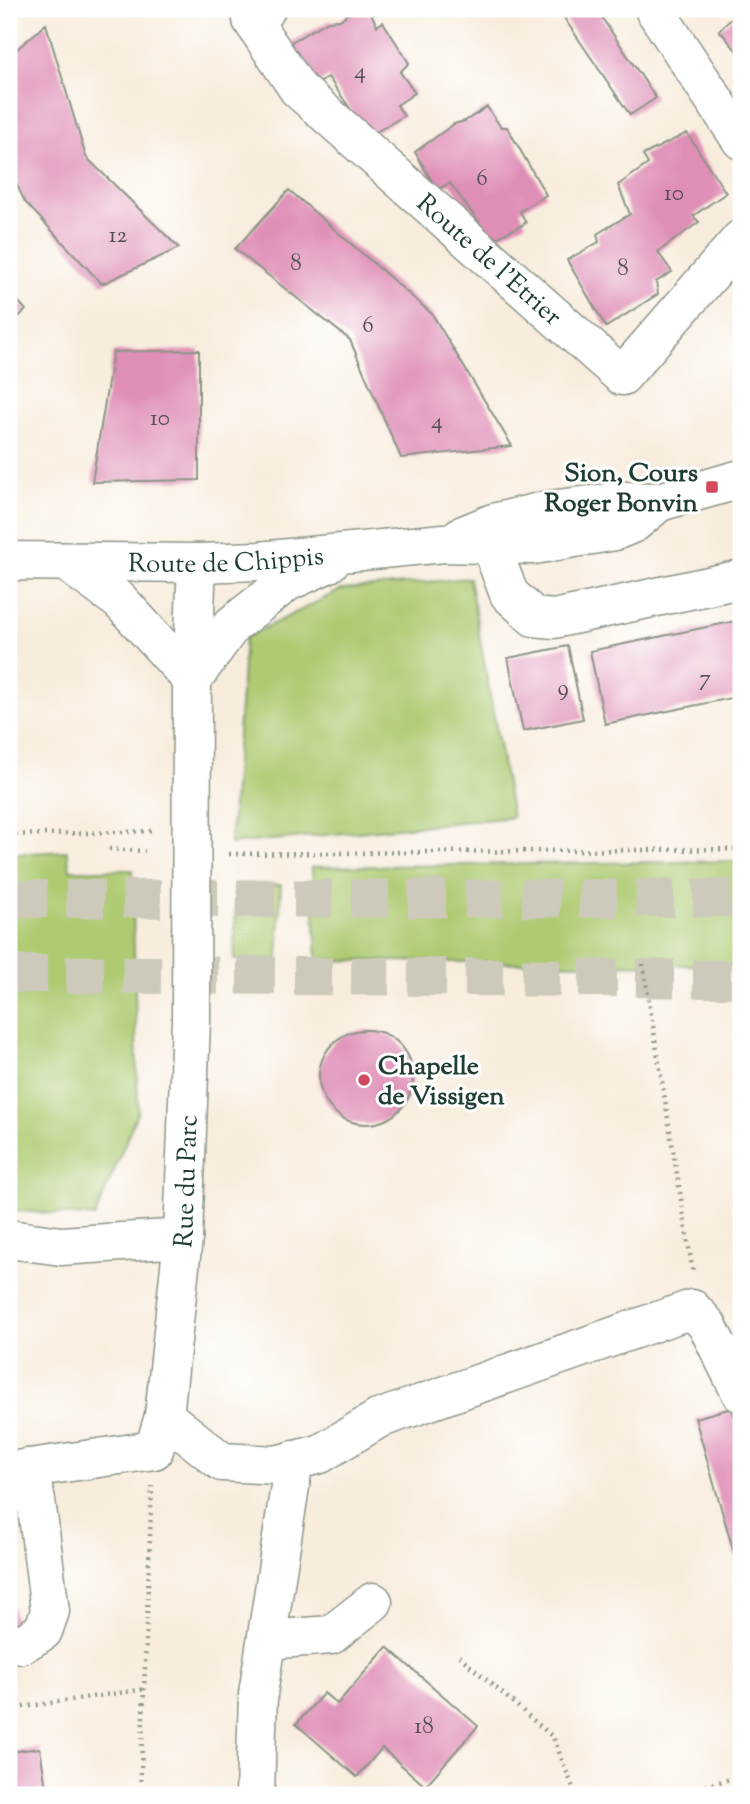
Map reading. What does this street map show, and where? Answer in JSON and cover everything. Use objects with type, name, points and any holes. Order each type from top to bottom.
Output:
[{"type":"street","name":"Route de l'Etrier","points":[[266,9],[252,20],[298,89],[622,376],[741,239]]},
{"type":"street","points":[[654,9],[741,140]]},
{"type":"street","name":"Route de Chippis","points":[[9,561],[69,564],[197,563],[350,553],[444,543],[487,536],[562,509],[624,501],[659,502],[741,479]]},
{"type":"street","points":[[487,536],[509,594],[534,617],[554,620],[741,579]]},
{"type":"street","points":[[69,564],[120,601],[192,680],[232,625],[287,582],[350,553]]},
{"type":"street","name":"Rue du Parc","points":[[159,1433],[183,1238],[191,1020],[180,833],[192,680],[197,563]]},
{"type":"street","points":[[9,1239],[61,1246],[183,1238]]},
{"type":"street","points":[[22,1644],[43,1631],[50,1611],[39,1522],[18,1469],[159,1433],[222,1462],[276,1465],[320,1454],[378,1419],[692,1309],[707,1325],[741,1393]]},
{"type":"street","points":[[255,1795],[258,1694],[294,1460]]},
{"type":"street","points":[[267,1640],[331,1635],[373,1602]]},
{"type":"path","points":[[9,835],[180,833],[211,855],[741,849]]},
{"type":"path","points":[[109,849],[145,851]]},
{"type":"path","points":[[643,964],[695,1281],[692,1309]]},
{"type":"path","points":[[140,1795],[159,1433]]},
{"type":"path","points":[[458,1656],[553,1737],[576,1795]]},
{"type":"path","points":[[9,1709],[146,1689]]},
{"type":"path","points":[[671,1795],[741,1776]]},
{"type":"green space","points":[[469,578],[512,817],[230,844],[245,638],[341,590]]},
{"type":"green space","points":[[67,851],[70,870],[132,870],[138,1111],[95,1217],[9,1210],[9,854]]},
{"type":"green space","points":[[741,861],[741,966],[317,960],[312,867]]},
{"type":"green space","points":[[236,884],[281,885],[278,960],[234,960]]},
{"type":"building","points":[[354,9],[369,9],[377,26],[383,22],[409,63],[400,72],[415,93],[397,105],[404,116],[369,136],[328,77],[315,86],[288,44],[328,21],[340,20]]},
{"type":"building","points":[[558,9],[596,9],[656,98],[630,115]]},
{"type":"building","points":[[741,10],[741,56],[719,30]]},
{"type":"building","points":[[46,24],[86,157],[179,248],[102,284],[25,202],[9,168],[9,56]]},
{"type":"building","points":[[487,107],[501,127],[507,127],[546,195],[520,211],[526,223],[492,240],[450,183],[437,190],[415,152],[454,124],[465,121]]},
{"type":"building","points":[[687,133],[726,193],[693,216],[699,222],[658,252],[672,272],[656,282],[658,294],[606,327],[567,260],[599,242],[597,234],[630,214],[618,185],[648,164],[643,155]]},
{"type":"building","points":[[289,190],[432,314],[512,446],[401,458],[350,340],[235,249]]},
{"type":"building","points":[[9,291],[26,310],[9,326]]},
{"type":"building","points":[[199,350],[199,480],[92,482],[113,352]]},
{"type":"building","points":[[741,620],[741,696],[605,724],[590,651]]},
{"type":"building","points":[[568,646],[583,719],[523,731],[508,658]]},
{"type":"building","points":[[366,1030],[384,1033],[399,1044],[410,1059],[413,1077],[410,1095],[399,1110],[384,1121],[366,1124],[348,1121],[333,1110],[322,1095],[319,1077],[322,1059],[333,1044],[348,1033]]},
{"type":"building","points":[[732,1408],[741,1439],[741,1577],[695,1418]]},
{"type":"building","points":[[9,1588],[18,1630],[9,1632]]},
{"type":"building","points":[[387,1647],[478,1726],[425,1786],[382,1748],[357,1777],[296,1724],[324,1693],[337,1704]]},
{"type":"building","points":[[40,1748],[47,1795],[9,1795],[9,1752]]},
{"type":"tunnel","points":[[9,899],[741,898]]},
{"type":"tunnel","points":[[9,974],[741,979]]},
{"type":"place","name":"Sion, Cours Roger Bonvin","points":[[712,487]]},
{"type":"place","name":"Chapelle de Vissigen","points":[[364,1080]]}]
